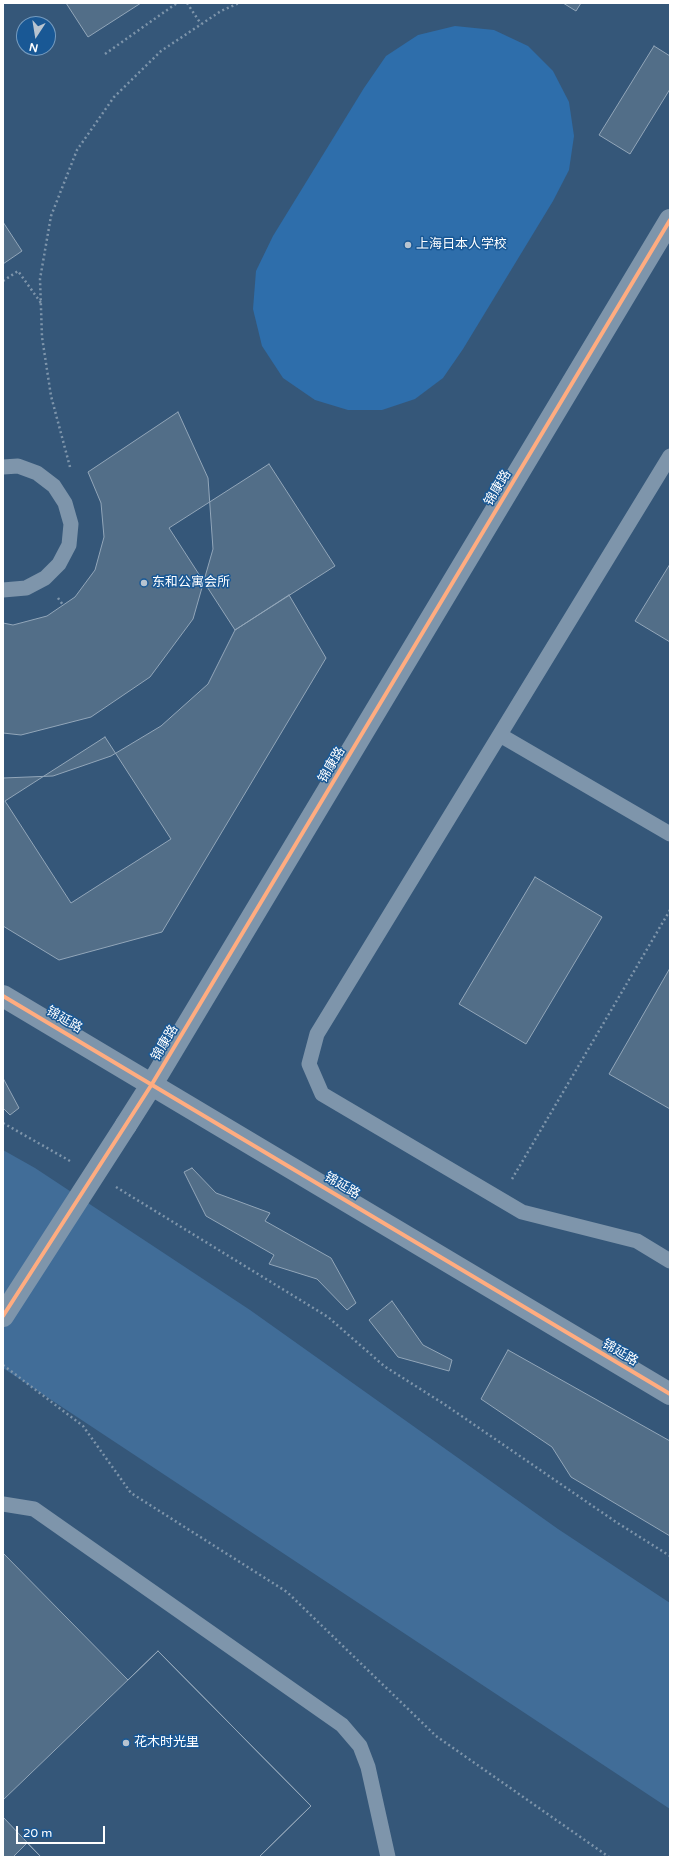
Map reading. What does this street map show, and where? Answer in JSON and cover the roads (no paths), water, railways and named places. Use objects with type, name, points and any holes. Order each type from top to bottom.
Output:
[{"type":"street","name":"锦康路","points":[[3,1316],[152,1084],[670,220]]},
{"type":"street","name":"锦延路","points":[[3,996],[670,1394]]},
{"type":"lane","points":[[670,456],[317,1034],[309,1064],[322,1094],[500,1200],[522,1212],[637,1241],[670,1261]]},
{"type":"lane","points":[[3,466],[18,466],[37,473],[54,486],[65,503],[71,524],[69,544],[59,564],[45,578],[26,588],[3,590]]},
{"type":"lane","points":[[500,735],[670,834]]},
{"type":"lane","points":[[3,1504],[34,1509],[342,1725],[360,1746],[368,1767],[388,1857]]},
{"type":"place","name":"上海日本人学校","points":[[408,245]]},
{"type":"place","name":"东和公寓会所","points":[[144,583]]},
{"type":"place","name":"花木时光里","points":[[126,1743]]}]
